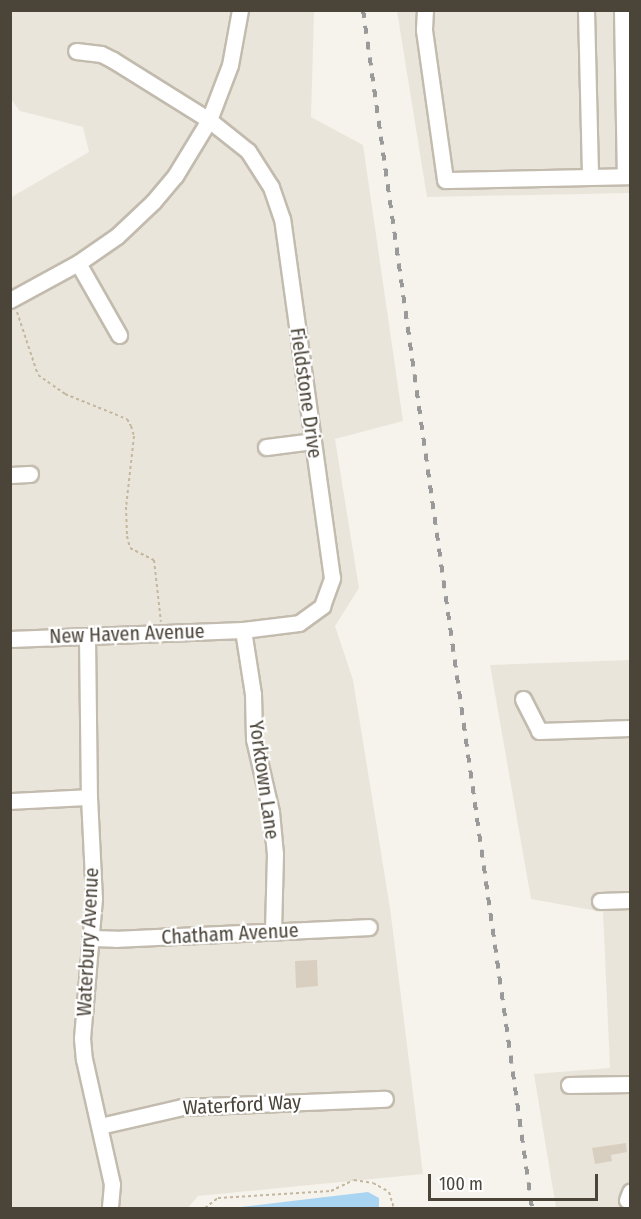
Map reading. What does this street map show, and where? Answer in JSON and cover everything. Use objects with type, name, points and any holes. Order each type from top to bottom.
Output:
[{"type":"street","points":[[13,303],[117,237],[153,202],[184,162],[209,120],[230,65],[240,10]]},
{"type":"street","points":[[425,10],[424,30],[445,180],[628,176],[622,10]]},
{"type":"street","points":[[586,10],[590,177]]},
{"type":"street","name":"Fieldstone Drive","points":[[76,51],[101,54],[113,60],[209,120],[248,152],[265,174],[278,204],[332,578],[322,606],[299,623],[243,630]]},
{"type":"street","points":[[78,263],[119,335]]},
{"type":"street","points":[[266,447],[313,441]]},
{"type":"street","points":[[10,475],[30,474]]},
{"type":"street","name":"New Haven Avenue","points":[[10,639],[243,630]]},
{"type":"street","name":"Yorktown Lane","points":[[243,630],[254,693],[254,739],[271,812],[274,854],[273,932]]},
{"type":"street","name":"Waterbury Avenue","points":[[87,637],[89,797],[94,898],[92,938],[83,1001],[82,1038],[84,1059],[112,1184],[110,1209]]},
{"type":"street","points":[[523,699],[539,731],[630,728]]},
{"type":"street","points":[[10,801],[89,797]]},
{"type":"street","points":[[600,901],[630,900]]},
{"type":"street","name":"Chatham Avenue","points":[[92,938],[116,939],[369,927]]},
{"type":"street","points":[[569,1085],[630,1084]]},
{"type":"street","name":"Waterford Way","points":[[100,1126],[182,1107],[385,1099]]},
{"type":"path","points":[[13,303],[38,375],[65,394],[127,419],[131,426],[134,436],[126,507],[127,536],[130,548],[154,560],[162,633]]},
{"type":"path","points":[[205,1209],[218,1198],[331,1191],[354,1180],[373,1183],[388,1192],[394,1209]]},
{"type":"shaded area","points":[[11,11],[314,11],[311,117],[363,145],[403,421],[335,439],[359,588],[335,626],[353,680],[390,908],[423,1174],[198,1196],[188,1208],[11,1208],[10,198],[89,152],[83,127],[20,111],[11,99]]},
{"type":"shaded area","points":[[397,11],[630,11],[630,193],[427,197]]},
{"type":"shaded area","points":[[630,660],[630,1208],[556,1208],[534,1074],[610,1068],[603,912],[531,899],[490,665]]},
{"type":"water","points":[[368,1192],[379,1198],[379,1208],[233,1208]]},
{"type":"building","points":[[317,960],[318,986],[296,988],[295,961]]},
{"type":"building","points":[[626,1143],[627,1152],[611,1155],[612,1161],[595,1164],[592,1148]]},
{"type":"railway","points":[[363,10],[532,1208]]}]
